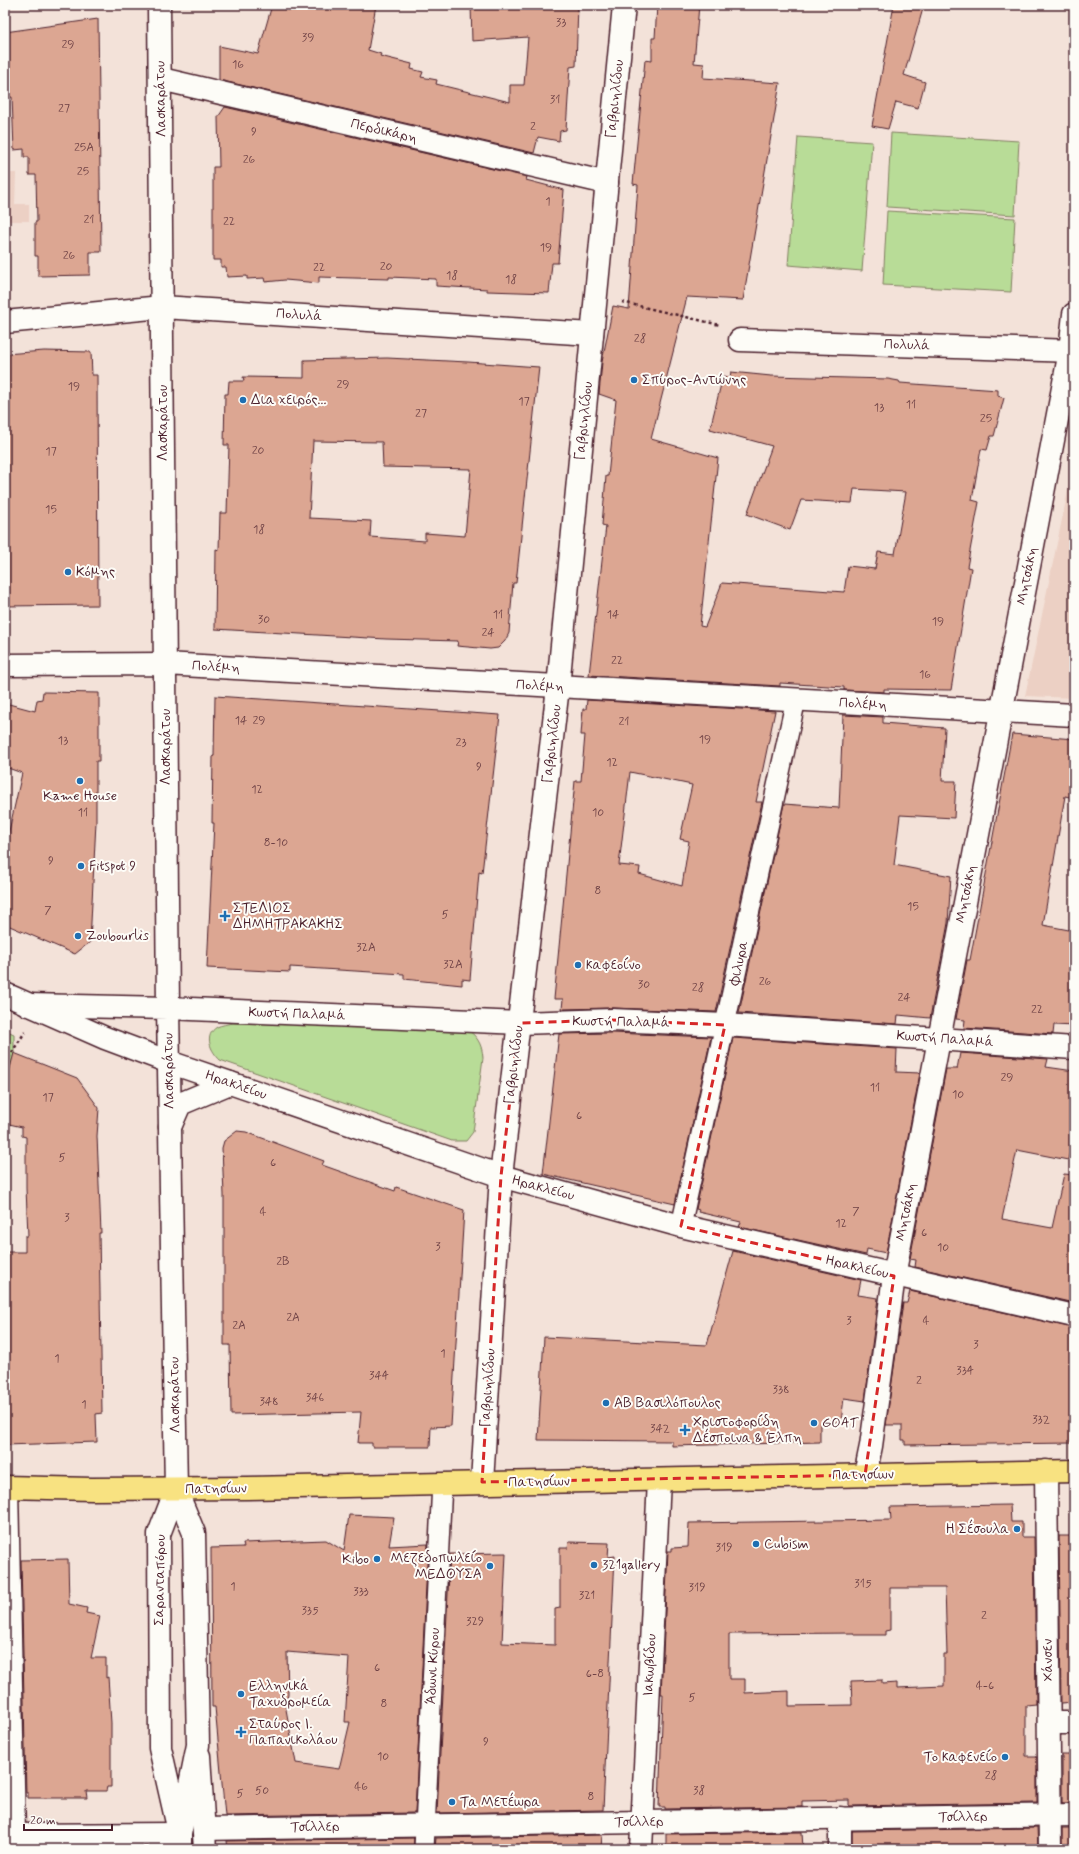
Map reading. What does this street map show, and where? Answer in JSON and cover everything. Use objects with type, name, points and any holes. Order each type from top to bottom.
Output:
[{"type":"main road","name":"Πατησίων","points":[[6,1487],[176,1490],[1074,1470]]},
{"type":"street","name":"Λασκαράτου","points":[[159,5],[161,79],[168,1008],[176,1490]]},
{"type":"street","name":"Γαβριηλίδου","points":[[482,1482],[501,1176],[558,687],[624,5]]},
{"type":"street","name":"Περδικάρη","points":[[161,79],[607,183]]},
{"type":"street","name":"Πολυλά","points":[[5,322],[162,306],[592,334]]},
{"type":"street","name":"Μητσάκη","points":[[865,1475],[871,1446],[894,1276],[938,1039],[1072,351],[1074,314]]},
{"type":"street","name":"Πολυλά","points":[[740,340],[1072,351]]},
{"type":"street","name":"Πολέμη","points":[[5,665],[165,664],[1074,716]]},
{"type":"street","name":"Φιλυρα","points":[[681,1226],[796,699]]},
{"type":"street","name":"Ηρακλείου","points":[[5,994],[105,1038],[169,1062],[501,1176],[681,1226],[1074,1316]]},
{"type":"street","name":"Ηρακλείου","points":[[34,1008],[168,1008]]},
{"type":"street","name":"Κωστή Παλαμά","points":[[168,1008],[519,1023],[612,1020],[726,1025],[1074,1048]]},
{"type":"street","points":[[170,1127],[180,1104],[230,1083]]},
{"type":"street","name":"Χάνσεν","points":[[1046,1471],[1050,1849]]},
{"type":"street","name":"Ιακωβίδου","points":[[641,1849],[659,1480]]},
{"type":"street","name":"Άδωνι Κύρου","points":[[424,1849],[442,1483]]},
{"type":"street","points":[[6,1487],[10,1835],[178,1844],[198,1746]]},
{"type":"street","points":[[176,1490],[194,1533],[198,1746],[204,1839]]},
{"type":"street","name":"Σαρανταπόρου","points":[[176,1490],[159,1534],[160,1748],[178,1844]]},
{"type":"street","points":[[1049,1723],[1074,1723]]},
{"type":"street","name":"Τσίλλερ","points":[[204,1839],[425,1826],[1074,1815]]},
{"type":"street","points":[[840,1818],[840,1849]]},
{"type":"path","points":[[596,296],[717,324],[728,329],[740,340]]},
{"type":"path","points":[[5,1063],[34,1008]]},
{"type":"highlighted area","points":[[612,1020],[725,1025],[681,1226],[894,1276],[865,1475],[482,1482],[501,1176],[519,1023]]},
{"type":"shaded area","points":[[5,173],[16,173],[15,204],[29,204],[29,221],[7,221],[5,215]]},
{"type":"shaded area","points":[[1074,462],[1074,698],[1025,696]]},
{"type":"green space","points":[[891,133],[1019,141],[1015,215],[887,207]]},
{"type":"green space","points":[[798,137],[872,142],[862,271],[788,265]]},
{"type":"green space","points":[[887,211],[1015,218],[1011,292],[883,285]]},
{"type":"green space","points":[[233,1023],[464,1027],[478,1040],[483,1058],[473,1132],[466,1141],[452,1141],[220,1060],[211,1048],[209,1039],[210,1035],[217,1027]]},
{"type":"green space","points":[[5,1030],[14,1034],[14,1053],[5,1087]]},
{"type":"building","points":[[272,5],[376,5],[368,50],[381,54],[380,56],[412,64],[411,69],[423,72],[421,77],[437,80],[436,84],[510,102],[510,85],[524,85],[528,37],[472,41],[471,5],[578,5],[576,66],[570,67],[566,130],[560,131],[559,141],[538,137],[534,153],[219,80],[219,46],[258,54]]},
{"type":"building","points":[[657,5],[699,5],[694,63],[704,64],[703,78],[780,83],[743,300],[687,297],[651,439],[718,458],[700,626],[705,627],[722,583],[844,592],[848,566],[875,569],[878,552],[895,554],[906,492],[854,489],[852,503],[801,500],[790,530],[747,514],[772,446],[710,429],[723,376],[730,377],[731,372],[771,376],[888,379],[899,381],[900,383],[998,390],[998,396],[1004,398],[994,436],[991,436],[987,450],[981,449],[972,500],[979,502],[967,567],[971,568],[951,690],[884,689],[884,692],[844,690],[844,687],[780,683],[780,686],[589,675],[606,526],[602,525],[606,476],[608,476],[616,400],[599,394],[602,362],[613,306],[629,309],[638,185],[633,184],[645,60],[652,61],[652,38],[655,38]]},
{"type":"building","points":[[894,5],[924,5],[904,75],[925,82],[918,108],[896,102],[888,129],[872,126]]},
{"type":"building","points":[[98,19],[101,252],[90,252],[90,275],[38,276],[38,256],[35,256],[35,222],[37,222],[36,175],[29,175],[29,157],[24,157],[24,149],[14,150],[12,97],[5,98],[5,32]]},
{"type":"building","points":[[225,107],[527,177],[526,180],[564,190],[558,263],[552,263],[549,293],[487,291],[487,289],[436,286],[436,279],[319,277],[319,283],[285,280],[265,282],[264,278],[247,279],[247,276],[227,277],[226,267],[221,267],[221,260],[213,260],[213,167],[219,167],[218,117]]},
{"type":"building","points":[[44,351],[91,352],[92,375],[97,375],[98,605],[5,606],[5,354]]},
{"type":"building","points":[[387,358],[539,367],[516,583],[513,583],[509,633],[505,641],[498,648],[490,649],[457,646],[458,641],[386,639],[215,629],[216,549],[219,550],[220,513],[227,513],[229,445],[224,445],[225,394],[228,394],[229,381],[244,381],[243,377],[304,378],[304,360]],"holes":[[[313,441],[382,442],[383,467],[471,469],[465,536],[425,533],[425,541],[370,537],[371,521],[309,518]]]},
{"type":"building","points":[[43,692],[99,693],[99,761],[96,761],[96,822],[90,942],[75,954],[5,924],[5,849],[22,773],[5,767],[5,703],[35,711],[37,700],[42,699]]},
{"type":"building","points":[[215,696],[500,715],[482,873],[479,872],[470,980],[462,979],[462,985],[404,979],[404,974],[290,967],[290,972],[207,968],[214,823],[212,823]]},
{"type":"building","points":[[587,700],[775,711],[756,802],[762,802],[716,1012],[613,1008],[562,1009],[563,999],[554,999],[575,781],[581,781],[585,735],[581,735],[583,709],[586,709]],"holes":[[[630,772],[692,785],[680,839],[689,841],[682,886],[639,874],[640,867],[619,865]]]},
{"type":"building","points":[[843,715],[883,717],[883,723],[945,728],[942,781],[956,781],[954,818],[900,815],[894,865],[951,876],[948,923],[930,1018],[898,1015],[897,1024],[739,1013],[784,804],[839,808]]},
{"type":"building","points":[[1012,734],[1074,739],[1074,798],[1065,796],[1043,925],[1074,931],[1074,1026],[1054,1025],[1053,1034],[964,1028],[965,1020],[956,1019],[967,960],[970,960]]},
{"type":"building","points":[[612,1033],[711,1037],[675,1204],[543,1174],[559,1034]]},
{"type":"building","points":[[733,1038],[897,1049],[896,1072],[920,1073],[886,1253],[867,1249],[866,1255],[739,1227],[741,1222],[698,1212],[699,1210],[696,1209]]},
{"type":"building","points":[[14,1053],[77,1078],[99,1108],[97,1136],[101,1233],[99,1233],[102,1413],[96,1414],[97,1442],[5,1445],[5,1252],[25,1252],[25,1236],[28,1236],[26,1137],[22,1136],[22,1127],[5,1123],[5,1087]]},
{"type":"building","points":[[960,1053],[1048,1059],[1046,1067],[1074,1071],[1074,1134],[1068,1160],[1017,1150],[1002,1219],[1052,1228],[1064,1174],[1074,1175],[1074,1303],[915,1267],[916,1260],[910,1259],[946,1069],[957,1069]]},
{"type":"building","points":[[237,1131],[246,1132],[324,1161],[322,1165],[395,1191],[396,1187],[464,1210],[451,1426],[431,1427],[430,1447],[372,1447],[372,1443],[358,1443],[361,1412],[231,1415],[230,1345],[224,1345],[224,1195],[222,1148],[224,1141]]},
{"type":"building","points":[[733,1251],[861,1280],[858,1295],[878,1298],[865,1401],[844,1398],[841,1422],[820,1422],[820,1442],[672,1446],[672,1441],[538,1440],[544,1337],[707,1345]]},
{"type":"building","points":[[910,1291],[1074,1328],[1074,1443],[905,1445],[905,1440],[902,1440],[902,1425],[886,1425],[903,1303],[907,1303]]},
{"type":"building","points":[[1010,1505],[1011,1522],[1022,1522],[1022,1537],[1034,1537],[1036,1704],[1026,1705],[1026,1756],[1037,1756],[1037,1803],[849,1806],[849,1800],[802,1801],[802,1807],[665,1809],[665,1807],[659,1807],[663,1694],[661,1694],[668,1551],[672,1551],[672,1548],[688,1547],[689,1523],[891,1520],[890,1507]],"holes":[[[890,1588],[945,1588],[947,1654],[944,1654],[944,1686],[897,1688],[897,1683],[882,1684],[882,1680],[851,1681],[852,1705],[789,1706],[789,1691],[745,1693],[745,1679],[729,1679],[729,1634],[854,1633],[854,1635],[885,1635],[885,1631],[890,1630]]]},
{"type":"building","points":[[349,1515],[394,1517],[389,1546],[428,1544],[415,1813],[225,1816],[215,1707],[212,1707],[211,1548],[244,1547],[243,1543],[326,1540],[344,1551]],"holes":[[[287,1652],[349,1657],[345,1722],[350,1722],[339,1769],[296,1763],[285,1704],[288,1695]]]},
{"type":"building","points":[[1059,1536],[1074,1536],[1074,1703],[1061,1704]]},
{"type":"building","points":[[569,1542],[609,1543],[608,1557],[615,1556],[603,1810],[437,1813],[450,1554],[506,1553],[502,1643],[555,1645],[555,1609],[560,1608],[560,1548],[568,1548]]},
{"type":"building","points":[[68,1559],[69,1604],[87,1608],[86,1613],[100,1616],[91,1658],[106,1658],[106,1678],[108,1677],[111,1723],[111,1787],[107,1787],[106,1791],[86,1791],[87,1798],[28,1798],[28,1793],[26,1793],[21,1560]]},
{"type":"building","points":[[1062,1755],[1074,1755],[1074,1803],[1062,1803]]},
{"type":"building","points":[[1037,1828],[1038,1849],[852,1849],[852,1831]]},
{"type":"building","points":[[1062,1828],[1074,1828],[1074,1849],[1062,1849]]},
{"type":"building","points":[[802,1832],[803,1849],[666,1849],[666,1834]]},
{"type":"building","points":[[602,1835],[601,1849],[435,1849],[436,1838]]},
{"type":"building","points":[[414,1838],[413,1849],[228,1849],[227,1841]]},
{"type":"place","name":"Σπύρος-Αντώνης","points":[[634,380]]},
{"type":"place","name":"Δια χειρός...","points":[[243,400]]},
{"type":"place","name":"Κόμης","points":[[68,572]]},
{"type":"place","name":"Kame House","points":[[80,781]]},
{"type":"place","name":"Fitspot 9","points":[[81,866]]},
{"type":"place","name":"ΣΤΕΛΙΟΣ ΔΗΜΗΤΡΑΚΑΚΗΣ","points":[[225,916]]},
{"type":"place","name":"Zoubourlis","points":[[78,936]]},
{"type":"place","name":"καφεοίνο","points":[[578,965]]},
{"type":"place","name":"ΑΒ Βασιλόπουλος","points":[[606,1403]]},
{"type":"place","name":"GOAT","points":[[814,1423]]},
{"type":"place","name":"Χριστοφορίδη Δέσποινα & Έλπη","points":[[685,1430]]},
{"type":"place","name":"Η Σέσουλα","points":[[1017,1529]]},
{"type":"place","name":"Cubism","points":[[756,1544]]},
{"type":"place","name":"Kibo","points":[[377,1559]]},
{"type":"place","name":"321gallery","points":[[594,1565]]},
{"type":"place","name":"Μεζεδοπωλείο ΜΕΔΟΥΣΑ","points":[[490,1566]]},
{"type":"place","name":"Ελληνικά Ταχυδρομεία","points":[[241,1694]]},
{"type":"place","name":"Σταύρος Ι. Παπανικολάου","points":[[241,1732]]},
{"type":"place","name":"Το καφενείο","points":[[1005,1757]]},
{"type":"place","name":"Τα Μετέωρα","points":[[452,1802]]}]
